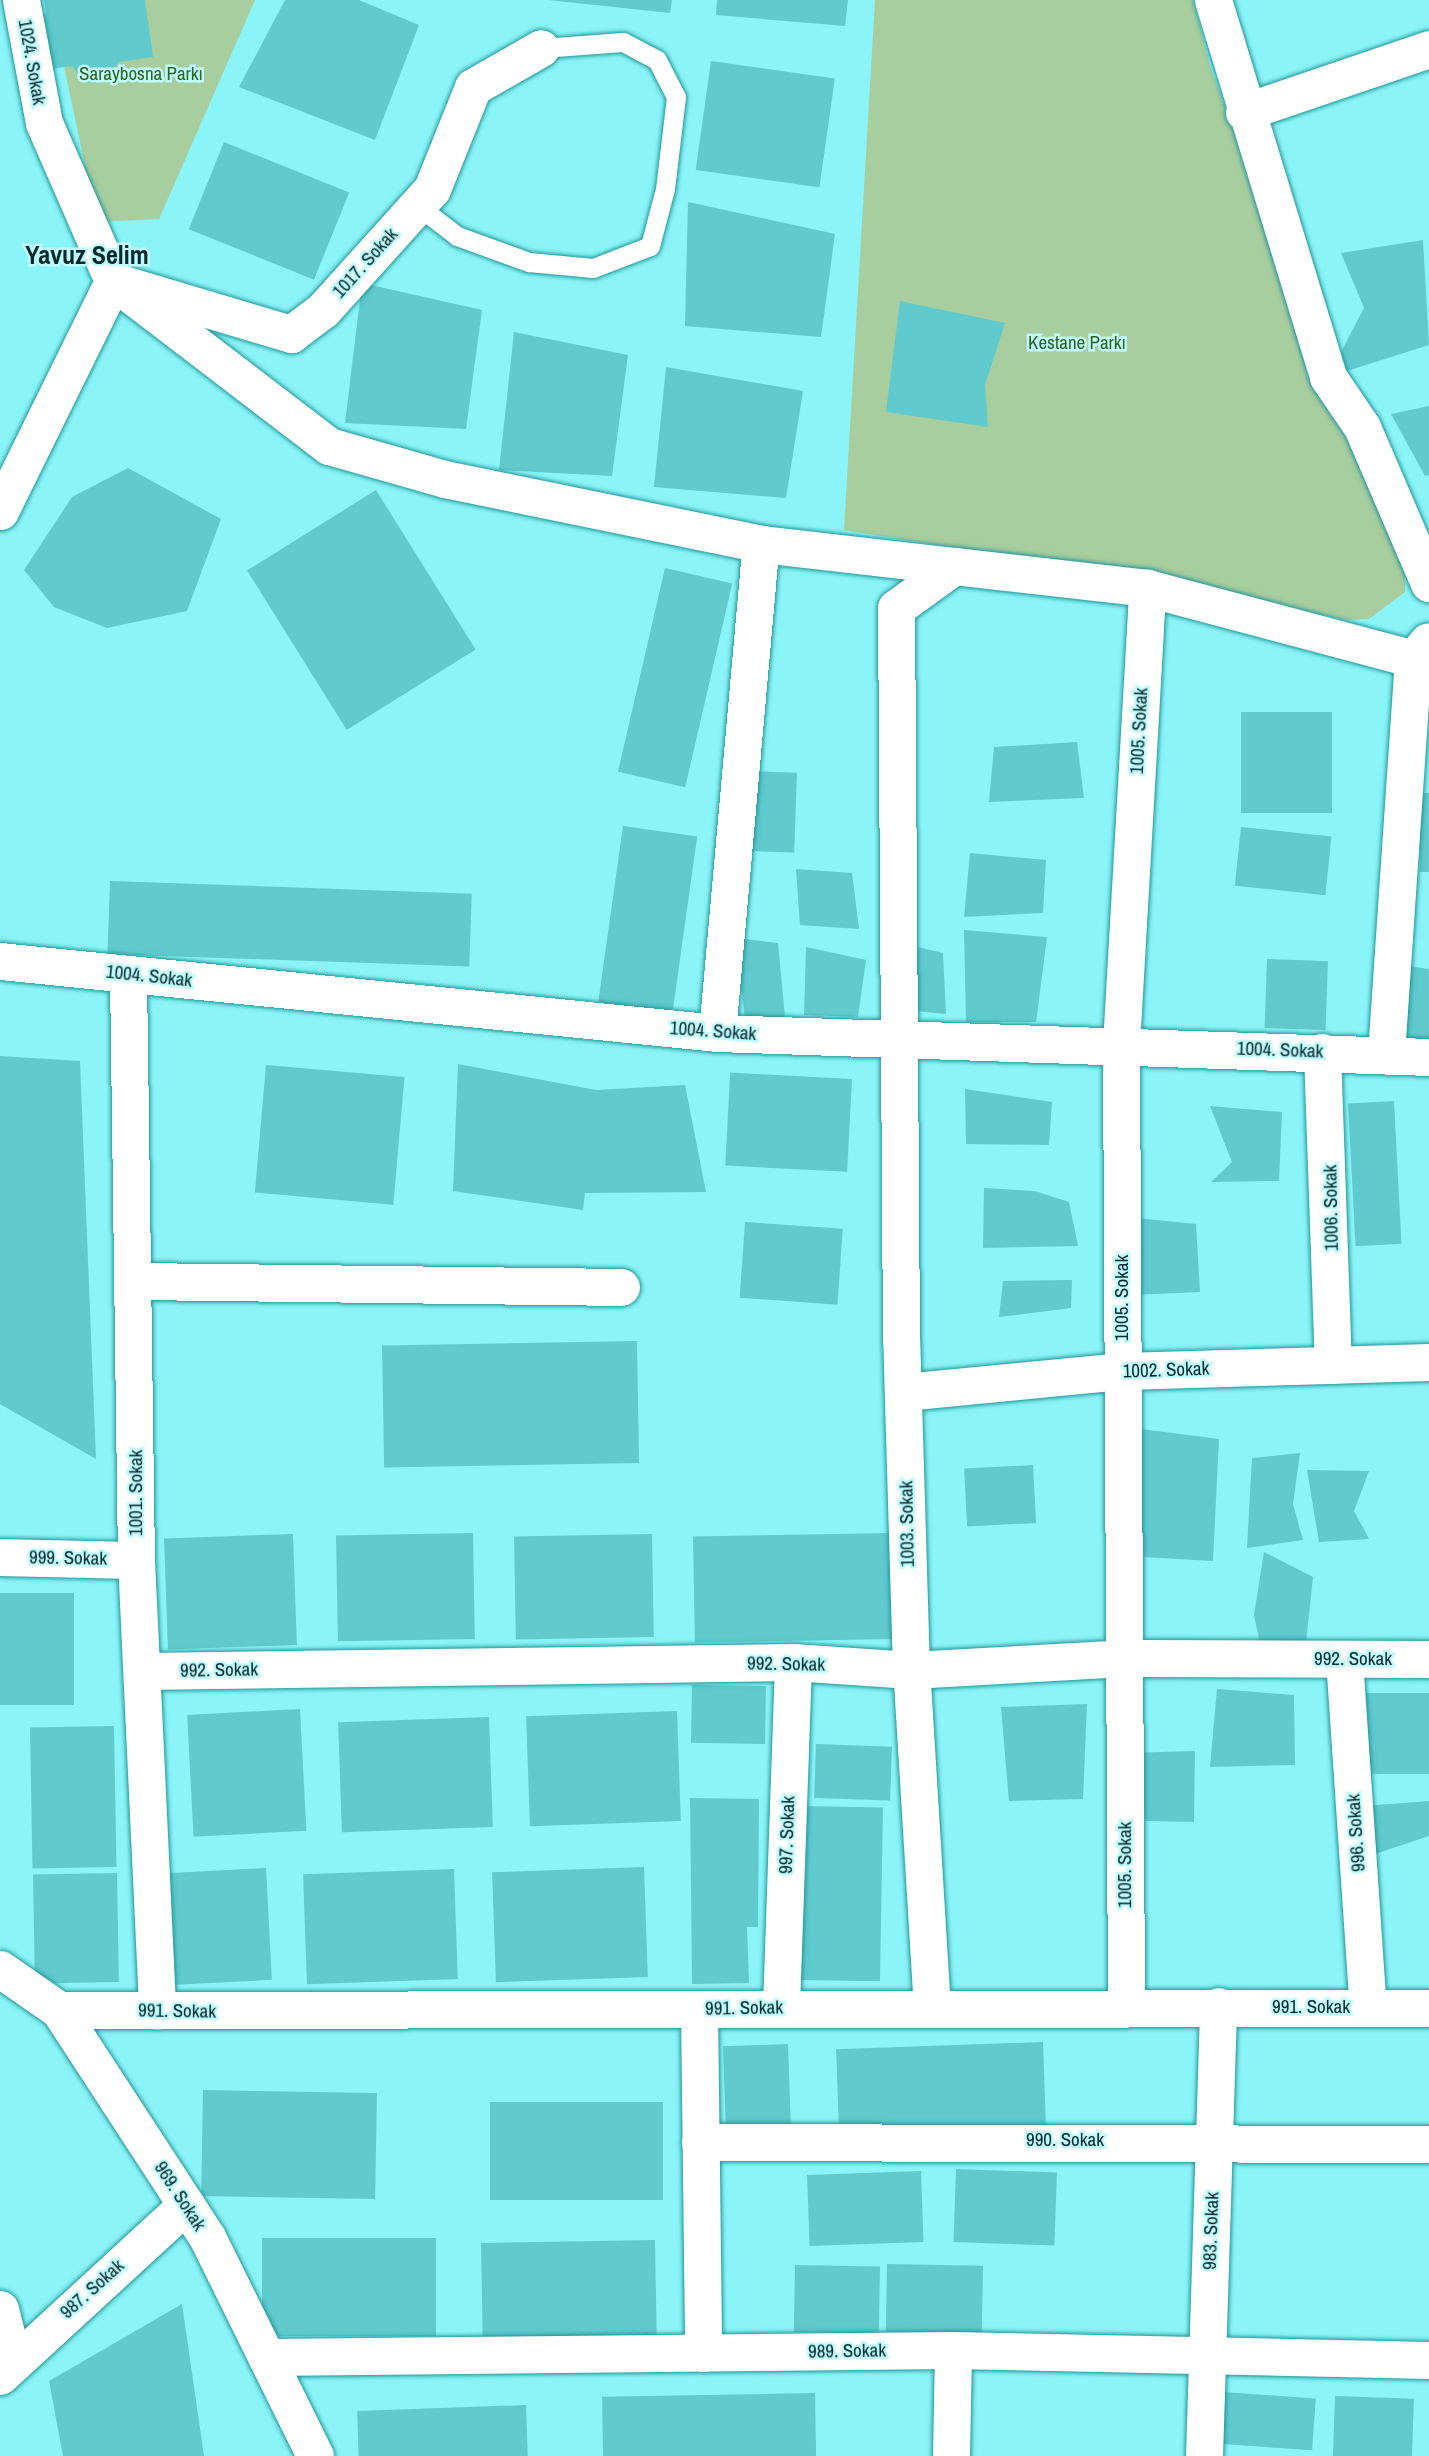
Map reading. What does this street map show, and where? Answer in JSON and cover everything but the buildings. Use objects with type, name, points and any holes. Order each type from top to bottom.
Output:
[{"type":"street","name":"1024. Sokak","points":[[21,0],[44,124],[113,281]]},
{"type":"street","points":[[1213,0],[1244,112],[1328,377],[1362,427],[1429,583]]},
{"type":"street","name":"1017. Sokak","points":[[113,281],[291,334],[323,310],[432,189],[474,87],[541,48]]},
{"type":"street","points":[[1244,112],[1429,49]]},
{"type":"street","points":[[0,511],[113,281],[329,446],[445,479],[761,544],[1147,588],[1421,649],[1386,1054]]},
{"type":"street","points":[[717,1033],[761,544]]},
{"type":"street","name":"1003. Sokak","points":[[932,2009],[911,1670],[896,1037],[896,608],[954,566]]},
{"type":"street","name":"1005. Sokak","points":[[1126,2007],[1121,1045],[1147,588]]},
{"type":"street","name":"1004. Sokak","points":[[0,961],[717,1033],[1429,1057]]},
{"type":"street","name":"1001. Sokak","points":[[128,974],[135,1280],[136,1560],[157,2011]]},
{"type":"street","name":"1006. Sokak","points":[[1322,1052],[1333,1365]]},
{"type":"street","points":[[135,1280],[621,1287]]},
{"type":"street","name":"1002. Sokak","points":[[904,1392],[1123,1371],[1429,1362]]},
{"type":"street","name":"999. Sokak","points":[[0,1557],[136,1560]]},
{"type":"street","name":"992. Sokak","points":[[143,1671],[793,1662],[911,1670],[1124,1658],[1429,1659]]},
{"type":"street","name":"996. Sokak","points":[[1344,1659],[1368,2007]]},
{"type":"street","name":"997. Sokak","points":[[781,2007],[793,1662]]},
{"type":"street","name":"969. Sokak","points":[[0,1969],[59,2010],[186,2205],[315,2456]]},
{"type":"street","name":"991. Sokak","points":[[59,2010],[1218,2006],[1429,2008]]},
{"type":"street","name":"983. Sokak","points":[[1204,2456],[1218,2006]]},
{"type":"street","points":[[699,2009],[703,2353]]},
{"type":"street","name":"990. Sokak","points":[[700,2142],[1213,2139],[1429,2144]]},
{"type":"street","name":"987. Sokak","points":[[6,2368],[186,2205]]},
{"type":"street","points":[[0,2309],[6,2368]]},
{"type":"street","points":[[951,2456],[953,2350]]},
{"type":"street","name":"989. Sokak","points":[[266,2357],[953,2350],[1429,2360]]},
{"type":"lane","points":[[417,205],[457,236],[529,262],[593,268],[650,246],[665,189],[676,97],[657,60],[623,42],[541,48]]},
{"type":"green space","name":"Saraybosna Parkı","points":[[50,0],[255,0],[159,219],[97,222]]},
{"type":"green space","name":"Kestane Parkı","points":[[875,0],[1193,0],[1210,66],[1348,441],[1405,569],[1405,592],[1369,619],[1347,620],[1198,587],[844,530]]},
{"type":"district","name":"Yavuz Selim","points":[[87,255]]}]
